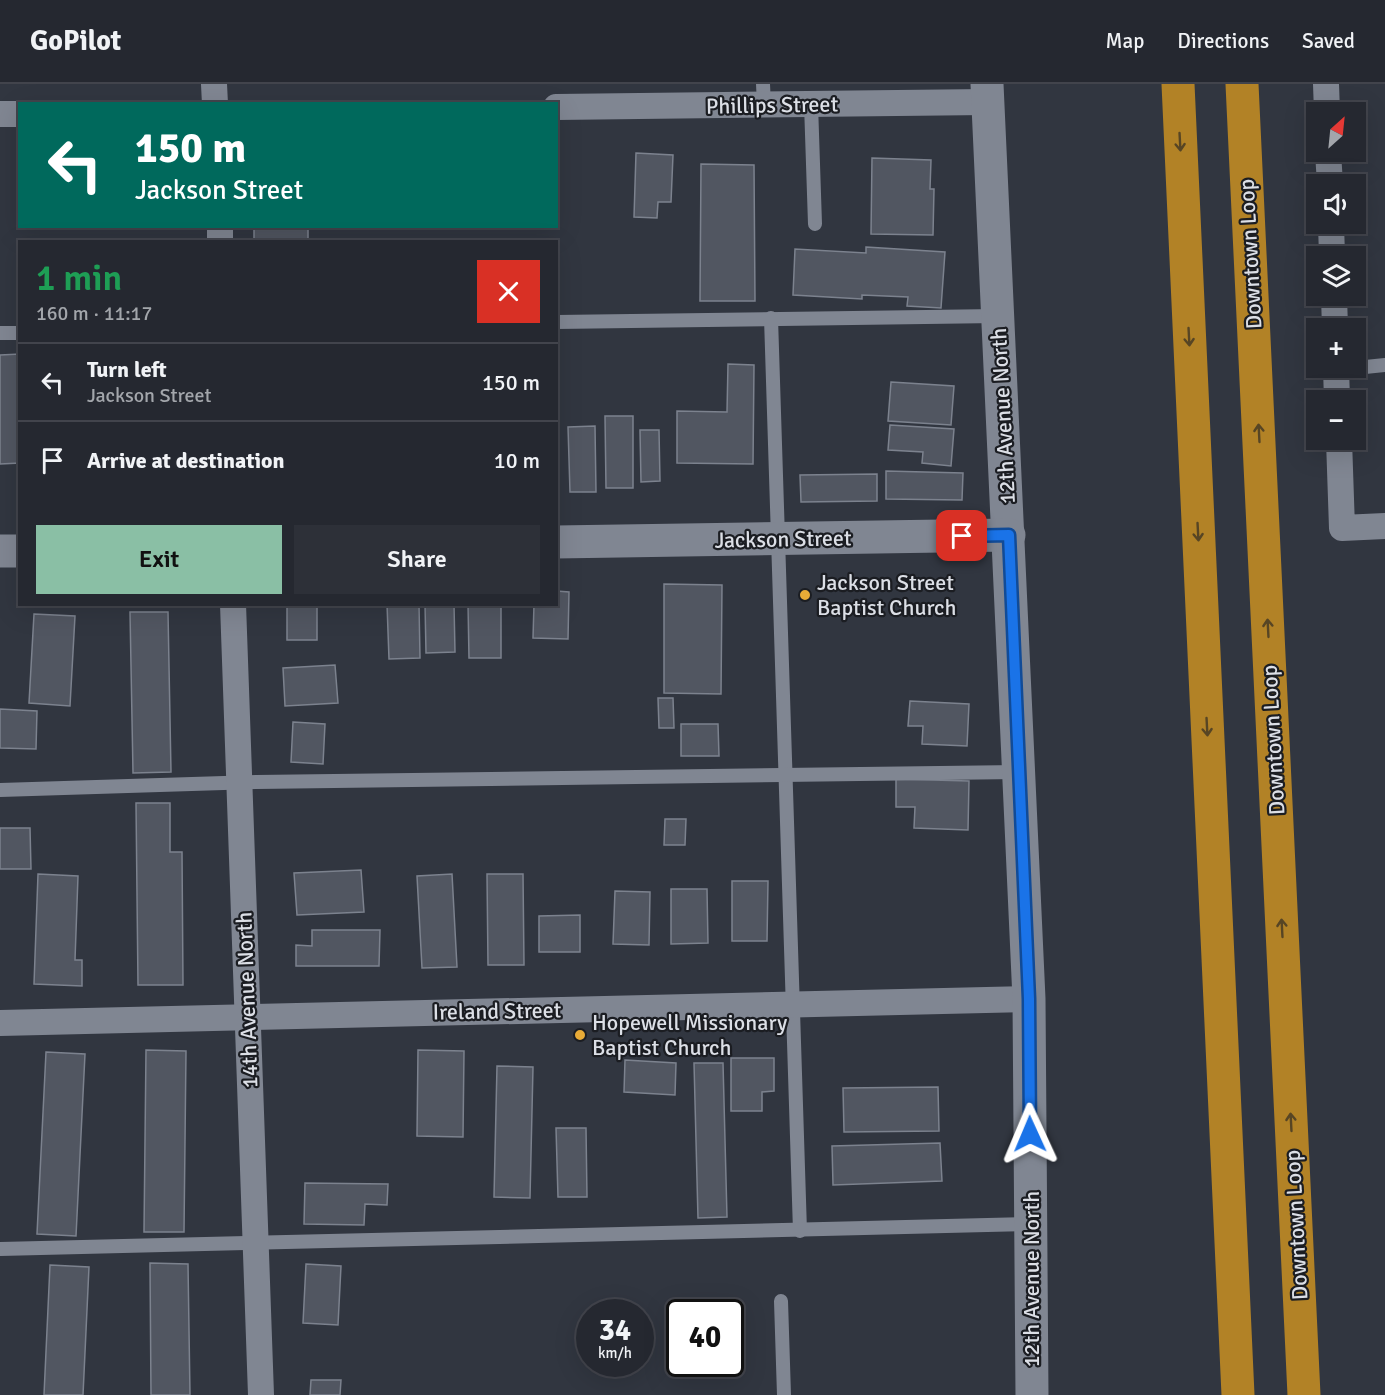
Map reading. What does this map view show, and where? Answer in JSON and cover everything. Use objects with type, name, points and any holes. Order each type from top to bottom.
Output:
[{"type":"highway","points":[[1178,84],[1237,1388]]},
{"type":"highway","name":"Downtown Loop","points":[[1242,84],[1303,1382]]},
{"type":"street","points":[[214,84],[215,102]]},
{"type":"street","points":[[1326,84],[1327,102]]},
{"type":"street","name":"Phillips Street","points":[[558,107],[764,94],[811,104],[987,93]]},
{"type":"street","name":"12th Avenue North","points":[[987,93],[1029,999],[1032,1395]]},
{"type":"street","points":[[0,114],[18,114]]},
{"type":"street","points":[[1339,450],[1342,528],[1385,526]]},
{"type":"street","name":"Jackson Street","points":[[558,542],[1009,535]]},
{"type":"street","points":[[0,551],[18,551]]},
{"type":"street","name":"14th Avenue North","points":[[233,606],[261,1395]]},
{"type":"street","name":"Ireland Street","points":[[0,1023],[1029,999]]},
{"type":"lane","points":[[811,104],[815,224]]},
{"type":"lane","points":[[558,322],[999,316]]},
{"type":"lane","points":[[771,318],[800,1231]]},
{"type":"lane","points":[[0,333],[18,333]]},
{"type":"lane","points":[[1366,367],[1385,365]]},
{"type":"lane","points":[[0,790],[239,782],[1019,772]]},
{"type":"lane","points":[[0,1249],[1031,1224]]},
{"type":"lane","points":[[781,1301],[784,1395]]},
{"type":"building","points":[[636,153],[673,155],[671,202],[658,202],[657,218],[634,217]]},
{"type":"building","points":[[872,158],[931,160],[930,189],[934,189],[933,235],[871,234]]},
{"type":"building","points":[[701,164],[754,165],[755,301],[700,301]]},
{"type":"building","points":[[254,228],[308,228],[308,240],[254,240]]},
{"type":"building","points":[[866,247],[945,252],[941,308],[907,306],[908,297],[862,295],[862,299],[793,295],[795,249],[866,253]]},
{"type":"building","points":[[18,354],[18,463],[0,464],[0,355]]},
{"type":"building","points":[[728,364],[754,365],[753,464],[677,463],[677,411],[727,412]]},
{"type":"building","points":[[891,382],[954,386],[951,425],[888,421]]},
{"type":"building","points":[[605,416],[633,416],[633,488],[606,488]]},
{"type":"building","points":[[890,425],[954,429],[951,466],[922,463],[923,452],[888,450]]},
{"type":"building","points":[[595,426],[596,492],[570,492],[568,427]]},
{"type":"building","points":[[640,430],[659,430],[660,481],[641,482]]},
{"type":"building","points":[[886,471],[963,473],[962,500],[886,499]]},
{"type":"building","points":[[877,474],[877,501],[801,502],[800,475]]},
{"type":"building","points":[[664,584],[722,585],[721,694],[664,693]]},
{"type":"building","points":[[558,591],[569,592],[568,639],[533,638],[534,606],[558,606]]},
{"type":"building","points":[[287,606],[317,606],[317,640],[287,640]]},
{"type":"building","points":[[387,606],[419,606],[420,658],[389,659]]},
{"type":"building","points":[[425,606],[454,606],[455,652],[426,653]]},
{"type":"building","points":[[468,606],[501,606],[501,658],[469,658]]},
{"type":"building","points":[[130,612],[168,612],[171,772],[133,773]]},
{"type":"building","points":[[34,614],[75,616],[70,706],[29,703]]},
{"type":"building","points":[[335,665],[338,703],[285,706],[283,668]]},
{"type":"building","points":[[658,698],[673,698],[674,728],[659,728]]},
{"type":"building","points":[[910,701],[969,704],[967,746],[922,744],[923,726],[908,726]]},
{"type":"building","points":[[0,709],[37,711],[36,749],[0,748]]},
{"type":"building","points":[[293,722],[325,724],[323,764],[291,762]]},
{"type":"building","points":[[681,724],[718,724],[719,756],[681,756]]},
{"type":"building","points":[[896,779],[969,781],[968,830],[914,828],[915,807],[896,807]]},
{"type":"building","points":[[136,803],[170,803],[170,852],[182,852],[183,985],[138,985]]},
{"type":"building","points":[[665,819],[686,819],[685,845],[664,845]]},
{"type":"building","points":[[0,828],[30,828],[31,869],[0,869]]},
{"type":"building","points":[[361,870],[364,912],[297,915],[294,873]]},
{"type":"building","points":[[38,874],[78,876],[75,960],[82,960],[82,986],[34,984]]},
{"type":"building","points":[[452,874],[457,967],[422,968],[417,876]]},
{"type":"building","points":[[487,874],[523,874],[524,965],[488,965]]},
{"type":"building","points":[[732,881],[768,881],[767,941],[732,941]]},
{"type":"building","points":[[671,889],[707,889],[708,943],[671,944]]},
{"type":"building","points":[[615,891],[650,892],[649,945],[613,944]]},
{"type":"building","points":[[580,915],[580,952],[539,952],[539,916]]},
{"type":"building","points":[[312,930],[380,930],[379,966],[296,966],[296,945],[312,946]]},
{"type":"building","points":[[146,1050],[186,1051],[184,1232],[144,1232]]},
{"type":"building","points":[[418,1050],[464,1051],[463,1137],[417,1136]]},
{"type":"building","points":[[46,1052],[85,1054],[76,1236],[37,1234]]},
{"type":"building","points":[[731,1058],[774,1058],[774,1091],[762,1092],[762,1111],[731,1111]]},
{"type":"building","points":[[625,1060],[676,1063],[675,1095],[624,1092]]},
{"type":"building","points":[[694,1063],[723,1063],[727,1217],[698,1218]]},
{"type":"building","points":[[497,1066],[533,1067],[530,1198],[494,1197]]},
{"type":"building","points":[[938,1087],[939,1131],[844,1132],[843,1088]]},
{"type":"building","points":[[556,1128],[586,1128],[587,1197],[558,1197]]},
{"type":"building","points":[[940,1143],[942,1181],[833,1185],[832,1146]]},
{"type":"building","points":[[305,1183],[388,1184],[387,1205],[365,1204],[364,1225],[304,1224]]},
{"type":"building","points":[[150,1263],[188,1264],[190,1395],[151,1395]]},
{"type":"building","points":[[306,1264],[341,1266],[338,1325],[303,1323]]},
{"type":"building","points":[[50,1265],[89,1267],[83,1395],[44,1395]]},
{"type":"building","points":[[311,1380],[341,1380],[340,1395],[310,1395]]},
{"type":"place","name":"Jackson Street Baptist Church","points":[[805,595]]},
{"type":"place","name":"Hopewell Missionary Baptist Church","points":[[580,1035]]},
{"type":"route","points":[[962,536],[1009,535],[1029,999],[1030,1134]]}]
